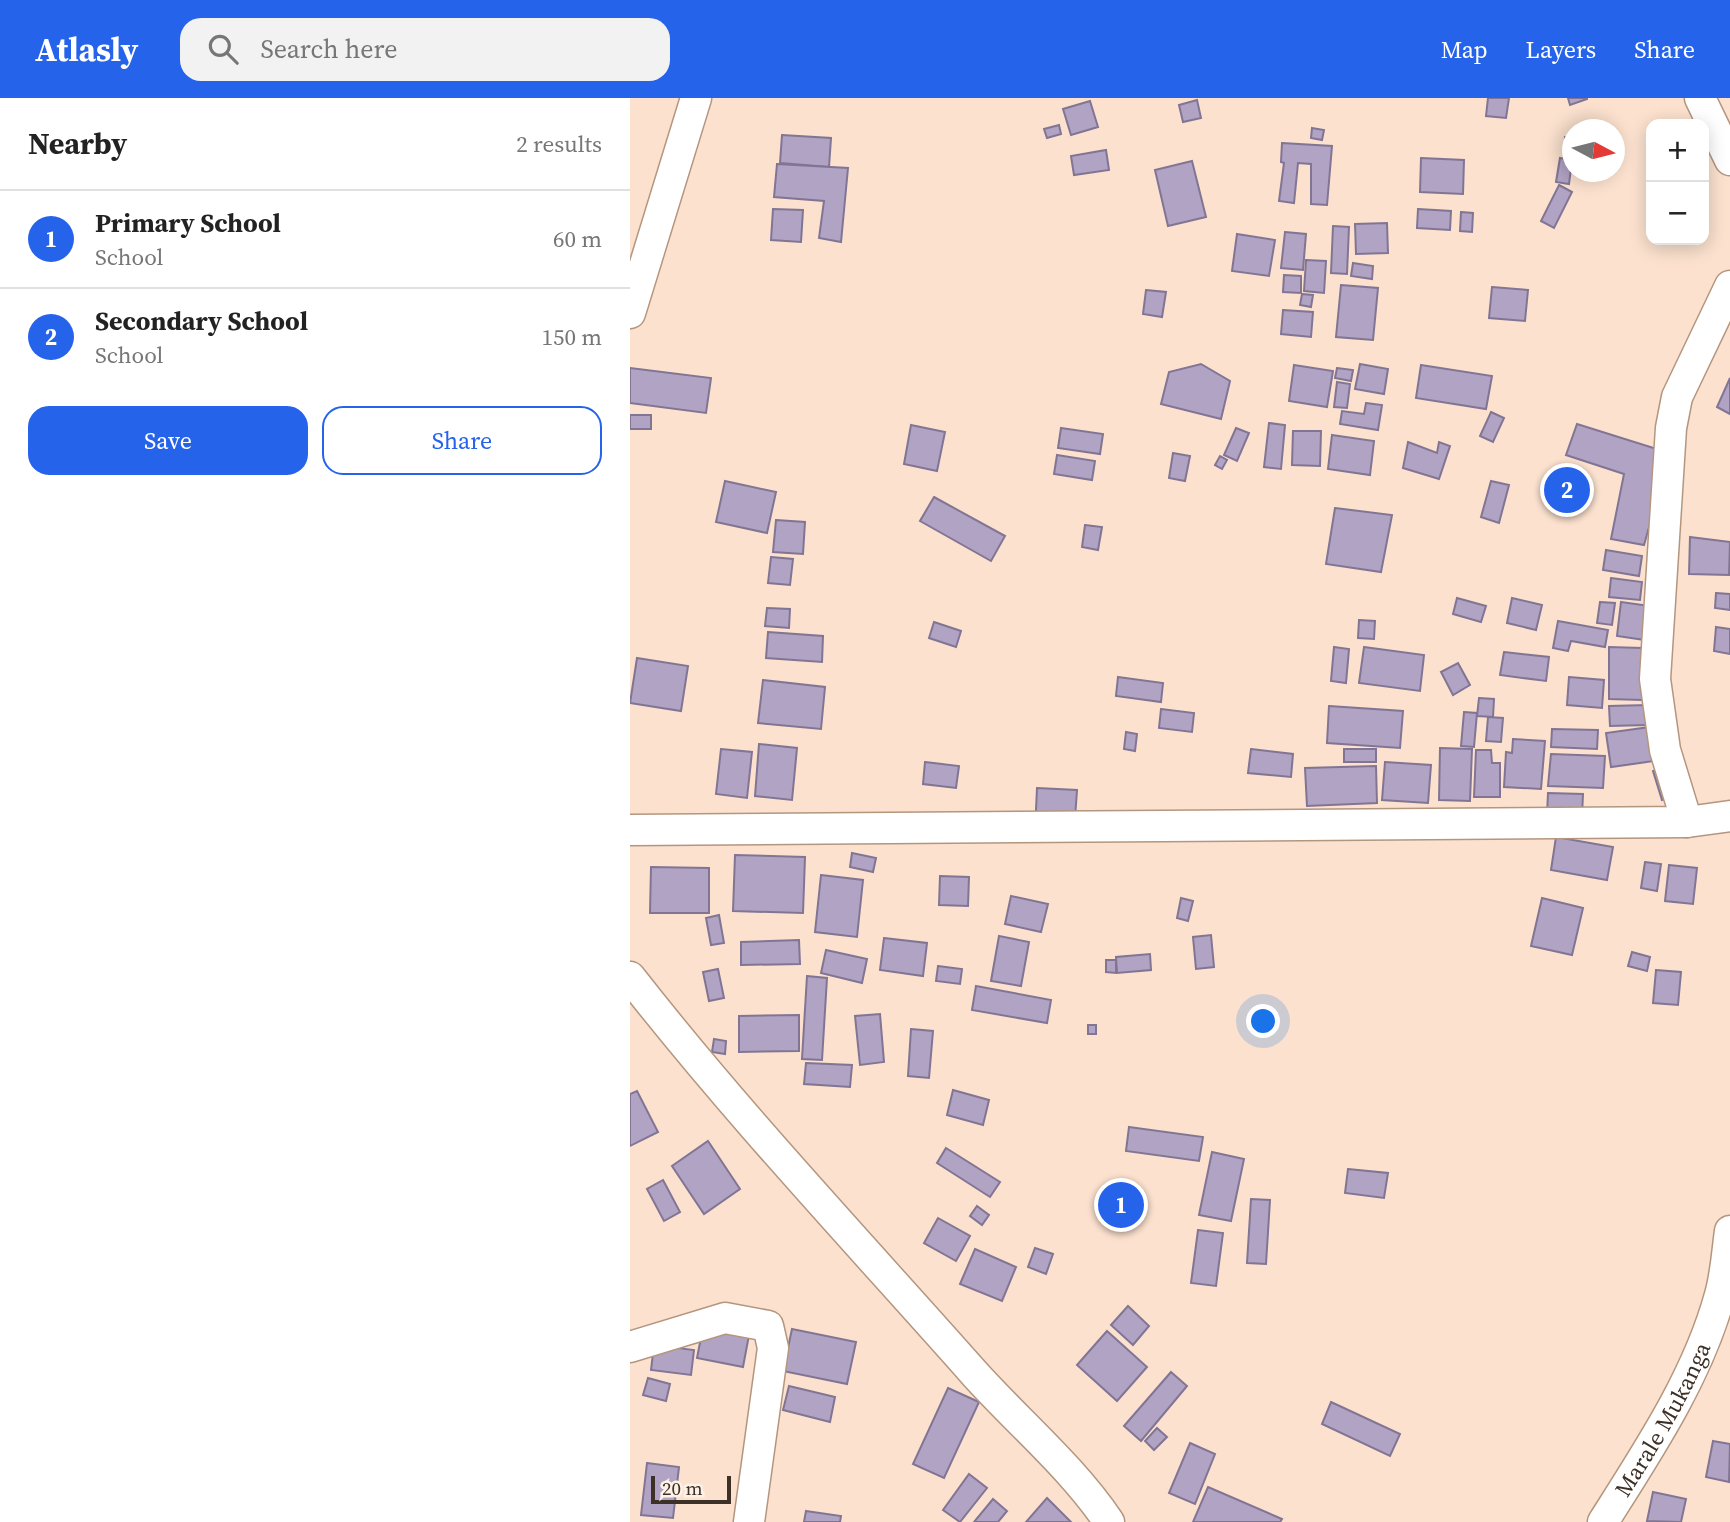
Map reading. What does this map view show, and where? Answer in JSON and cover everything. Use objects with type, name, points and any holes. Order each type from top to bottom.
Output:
[{"type":"street","points":[[630,313],[696,98]]},
{"type":"street","points":[[1700,98],[1730,160]]},
{"type":"street","points":[[1687,822],[1665,750],[1655,679],[1671,416],[1677,397],[1730,286]]},
{"type":"street","points":[[630,830],[1687,822],[1730,816]]},
{"type":"street","points":[[630,977],[692,1057],[1001,1403],[1096,1503],[1109,1522]]},
{"type":"street","name":"Marale Mukanga","points":[[1603,1522],[1641,1462],[1692,1369],[1721,1294],[1730,1231]]},
{"type":"street","points":[[630,1347],[725,1318],[768,1326],[773,1348],[750,1522]]},
{"type":"building","points":[[1488,98],[1509,98],[1506,118],[1486,116]]},
{"type":"building","points":[[1568,98],[1587,98],[1587,99],[1570,105]]},
{"type":"building","points":[[1197,100],[1201,118],[1183,122],[1179,105]]},
{"type":"building","points":[[1090,101],[1098,127],[1071,135],[1063,109]]},
{"type":"building","points":[[1059,125],[1061,134],[1047,138],[1044,129]]},
{"type":"building","points":[[1312,128],[1324,130],[1322,140],[1311,138]]},
{"type":"building","points":[[782,135],[831,138],[829,167],[780,163]]},
{"type":"building","points":[[1282,143],[1332,146],[1327,205],[1311,204],[1311,164],[1298,163],[1294,203],[1279,201],[1284,163],[1281,162]]},
{"type":"building","points":[[1106,150],[1109,170],[1074,175],[1071,156]]},
{"type":"building","points":[[1421,158],[1464,160],[1463,194],[1420,192]]},
{"type":"building","points":[[1562,158],[1562,182],[1569,184],[1556,182]]},
{"type":"building","points":[[1192,161],[1206,217],[1168,226],[1155,170]]},
{"type":"building","points":[[777,164],[848,168],[841,242],[819,238],[824,201],[774,197]]},
{"type":"building","points":[[1559,185],[1572,192],[1554,228],[1541,221]]},
{"type":"building","points":[[773,209],[803,210],[801,242],[771,240]]},
{"type":"building","points":[[1418,209],[1451,211],[1450,230],[1417,228]]},
{"type":"building","points":[[1461,212],[1473,213],[1472,232],[1460,231]]},
{"type":"building","points":[[1387,223],[1388,253],[1356,254],[1355,224]]},
{"type":"building","points":[[1333,226],[1349,227],[1347,274],[1331,273]]},
{"type":"building","points":[[1285,232],[1306,234],[1303,270],[1281,268]]},
{"type":"building","points":[[1237,234],[1275,240],[1269,276],[1232,271]]},
{"type":"building","points":[[1306,260],[1326,261],[1324,293],[1304,291]]},
{"type":"building","points":[[1353,263],[1373,266],[1372,279],[1351,276]]},
{"type":"building","points":[[1284,275],[1301,276],[1301,293],[1283,292]]},
{"type":"building","points":[[1341,285],[1378,288],[1373,340],[1336,337]]},
{"type":"building","points":[[1492,287],[1528,290],[1525,321],[1489,318]]},
{"type":"building","points":[[1146,290],[1166,292],[1162,317],[1143,314]]},
{"type":"building","points":[[1302,294],[1313,295],[1311,307],[1300,305]]},
{"type":"building","points":[[1283,310],[1313,312],[1311,337],[1281,334]]},
{"type":"building","points":[[1201,364],[1230,381],[1221,419],[1161,404],[1169,372]]},
{"type":"building","points":[[1360,364],[1388,369],[1384,394],[1355,389]]},
{"type":"building","points":[[1294,365],[1333,371],[1327,407],[1289,401]]},
{"type":"building","points":[[1421,365],[1492,376],[1486,409],[1416,398]]},
{"type":"building","points":[[630,368],[711,378],[706,413],[630,403]]},
{"type":"building","points":[[1337,368],[1353,370],[1351,381],[1335,378]]},
{"type":"building","points":[[1730,378],[1730,414],[1717,407]]},
{"type":"building","points":[[1337,382],[1350,384],[1347,408],[1334,407]]},
{"type":"building","points":[[1366,403],[1382,405],[1378,430],[1340,424],[1342,411],[1364,414]]},
{"type":"building","points":[[1491,412],[1504,418],[1493,442],[1480,436]]},
{"type":"building","points":[[630,415],[651,415],[651,429],[630,429]]},
{"type":"building","points":[[1269,423],[1285,425],[1281,469],[1264,467]]},
{"type":"building","points":[[1577,424],[1660,450],[1663,477],[1644,545],[1611,539],[1624,474],[1566,455]]},
{"type":"building","points":[[911,425],[945,432],[937,471],[904,464]]},
{"type":"building","points":[[1061,428],[1103,434],[1100,454],[1058,448]]},
{"type":"building","points":[[1236,428],[1249,433],[1237,461],[1224,455]]},
{"type":"building","points":[[1293,431],[1321,431],[1320,466],[1292,465]]},
{"type":"building","points":[[1332,435],[1374,441],[1370,475],[1328,469]]},
{"type":"building","points":[[1408,442],[1437,453],[1439,442],[1450,446],[1439,479],[1403,468]]},
{"type":"building","points":[[1173,453],[1190,456],[1185,481],[1169,478]]},
{"type":"building","points":[[1057,455],[1095,461],[1092,480],[1054,474]]},
{"type":"building","points":[[1220,456],[1227,460],[1222,469],[1215,465]]},
{"type":"building","points":[[725,481],[776,492],[767,533],[716,522]]},
{"type":"building","points":[[1491,481],[1509,485],[1499,523],[1481,517]]},
{"type":"building","points":[[934,497],[1005,536],[991,561],[920,521]]},
{"type":"building","points":[[1335,508],[1392,515],[1381,572],[1326,564]]},
{"type":"building","points":[[776,520],[805,522],[803,554],[773,552]]},
{"type":"building","points":[[1085,525],[1102,527],[1098,550],[1082,547]]},
{"type":"building","points":[[1690,537],[1730,542],[1729,575],[1689,574]]},
{"type":"building","points":[[1606,550],[1642,556],[1639,576],[1603,570]]},
{"type":"building","points":[[771,557],[793,559],[790,585],[768,583]]},
{"type":"building","points":[[1611,578],[1642,582],[1640,600],[1609,597]]},
{"type":"building","points":[[1716,593],[1730,594],[1730,610],[1715,608]]},
{"type":"building","points":[[1457,598],[1486,606],[1481,622],[1453,614]]},
{"type":"building","points":[[1512,598],[1542,605],[1536,630],[1507,623]]},
{"type":"building","points":[[1600,602],[1615,603],[1612,625],[1597,623]]},
{"type":"building","points":[[1621,602],[1650,606],[1645,640],[1617,636]]},
{"type":"building","points":[[767,608],[790,609],[789,628],[765,626]]},
{"type":"building","points":[[1359,620],[1375,621],[1374,639],[1358,638]]},
{"type":"building","points":[[1558,621],[1608,630],[1605,647],[1571,641],[1568,651],[1553,648]]},
{"type":"building","points":[[934,622],[961,631],[956,647],[929,638]]},
{"type":"building","points":[[1716,627],[1730,629],[1730,654],[1714,651]]},
{"type":"building","points":[[768,632],[823,636],[822,662],[766,658]]},
{"type":"building","points":[[1334,647],[1349,649],[1346,683],[1331,681]]},
{"type":"building","points":[[1364,647],[1424,655],[1420,691],[1359,683]]},
{"type":"building","points":[[1609,647],[1642,648],[1642,700],[1609,699]]},
{"type":"building","points":[[1504,652],[1549,657],[1546,681],[1500,675]]},
{"type":"building","points":[[637,658],[688,666],[681,711],[630,703]]},
{"type":"building","points":[[1458,663],[1470,685],[1453,695],[1441,672]]},
{"type":"building","points":[[1118,677],[1163,683],[1161,702],[1116,696]]},
{"type":"building","points":[[1569,677],[1604,680],[1602,708],[1567,705]]},
{"type":"building","points":[[763,680],[825,687],[821,729],[758,723]]},
{"type":"building","points":[[1479,698],[1494,699],[1493,717],[1477,716]]},
{"type":"building","points":[[1648,705],[1648,725],[1610,726],[1609,706]]},
{"type":"building","points":[[1329,706],[1403,711],[1400,748],[1327,743]]},
{"type":"building","points":[[1161,709],[1194,713],[1192,732],[1159,728]]},
{"type":"building","points":[[1464,712],[1477,713],[1474,747],[1461,746]]},
{"type":"building","points":[[1488,717],[1503,718],[1501,742],[1486,741]]},
{"type":"building","points":[[1650,727],[1654,761],[1611,767],[1606,733]]},
{"type":"building","points":[[1552,729],[1598,730],[1597,749],[1551,747]]},
{"type":"building","points":[[1126,732],[1137,734],[1135,751],[1124,749]]},
{"type":"building","points":[[1513,739],[1545,741],[1541,789],[1504,787],[1506,752],[1512,753]]},
{"type":"building","points":[[759,744],[797,748],[792,800],[755,796]]},
{"type":"building","points":[[1440,748],[1472,749],[1470,801],[1439,800]]},
{"type":"building","points":[[721,749],[752,752],[747,798],[716,794]]},
{"type":"building","points":[[1251,749],[1293,754],[1291,777],[1248,773]]},
{"type":"building","points":[[1344,749],[1376,749],[1376,762],[1344,762]]},
{"type":"building","points":[[1476,750],[1491,750],[1492,763],[1500,763],[1500,797],[1474,797]]},
{"type":"building","points":[[1551,754],[1605,756],[1603,788],[1548,786]]},
{"type":"building","points":[[925,762],[959,766],[956,788],[923,784]]},
{"type":"building","points":[[1385,762],[1431,765],[1428,803],[1382,800]]},
{"type":"building","points":[[1376,766],[1377,803],[1307,806],[1305,768]]},
{"type":"building","points":[[1664,767],[1672,797],[1662,800],[1653,771]]},
{"type":"building","points":[[1037,788],[1077,790],[1074,833],[1035,831]]},
{"type":"building","points":[[1548,793],[1583,794],[1582,816],[1547,815]]},
{"type":"building","points":[[1556,837],[1613,847],[1607,880],[1551,870]]},
{"type":"building","points":[[852,853],[876,858],[873,872],[850,867]]},
{"type":"building","points":[[735,855],[805,857],[803,913],[733,911]]},
{"type":"building","points":[[1645,862],[1661,864],[1657,891],[1641,888]]},
{"type":"building","points":[[1669,865],[1697,868],[1693,904],[1665,901]]},
{"type":"building","points":[[651,867],[709,868],[709,913],[650,913]]},
{"type":"building","points":[[821,875],[863,880],[857,937],[815,932]]},
{"type":"building","points":[[940,876],[969,877],[968,906],[939,905]]},
{"type":"building","points":[[1011,896],[1048,904],[1041,932],[1005,924]]},
{"type":"building","points":[[1181,898],[1193,901],[1188,921],[1177,918]]},
{"type":"building","points":[[1542,898],[1583,908],[1572,955],[1531,946]]},
{"type":"building","points":[[719,915],[724,943],[711,945],[706,918]]},
{"type":"building","points":[[1211,935],[1214,967],[1196,969],[1193,937]]},
{"type":"building","points":[[999,936],[1029,942],[1021,986],[991,981]]},
{"type":"building","points":[[884,938],[927,943],[923,976],[880,970]]},
{"type":"building","points":[[799,940],[800,964],[741,965],[741,942]]},
{"type":"building","points":[[826,950],[867,959],[862,983],[821,973]]},
{"type":"building","points":[[1632,952],[1650,957],[1647,971],[1628,966]]},
{"type":"building","points":[[1150,954],[1151,970],[1117,973],[1116,957]]},
{"type":"building","points":[[1106,960],[1116,960],[1116,973],[1106,972]]},
{"type":"building","points":[[938,966],[962,969],[960,984],[936,981]]},
{"type":"building","points":[[718,969],[724,998],[709,1001],[703,972]]},
{"type":"building","points":[[1656,970],[1681,972],[1678,1005],[1653,1003]]},
{"type":"building","points":[[807,976],[827,978],[822,1060],[802,1059]]},
{"type":"building","points":[[976,986],[1051,1000],[1047,1023],[972,1010]]},
{"type":"building","points":[[880,1014],[884,1062],[860,1065],[855,1016]]},
{"type":"building","points":[[799,1015],[799,1051],[739,1052],[739,1016]]},
{"type":"building","points":[[1088,1025],[1096,1025],[1096,1034],[1088,1034]]},
{"type":"building","points":[[911,1029],[933,1031],[929,1078],[908,1076]]},
{"type":"building","points":[[714,1039],[726,1041],[725,1054],[712,1052]]},
{"type":"building","points":[[806,1063],[852,1065],[850,1087],[804,1084]]},
{"type":"building","points":[[953,1090],[989,1100],[983,1125],[947,1115]]},
{"type":"building","points":[[637,1091],[658,1132],[630,1146],[630,1094]]},
{"type":"building","points":[[1129,1127],[1203,1137],[1199,1161],[1126,1151]]},
{"type":"building","points":[[708,1141],[740,1189],[704,1214],[672,1166]]},
{"type":"building","points":[[946,1148],[1000,1182],[990,1197],[937,1163]]},
{"type":"building","points":[[1212,1152],[1244,1159],[1231,1221],[1199,1215]]},
{"type":"building","points":[[1348,1169],[1388,1173],[1384,1198],[1345,1193]]},
{"type":"building","points":[[663,1180],[680,1212],[664,1221],[647,1189]]},
{"type":"building","points":[[1251,1199],[1270,1200],[1266,1264],[1247,1263]]},
{"type":"building","points":[[977,1206],[989,1215],[982,1225],[970,1216]]},
{"type":"building","points":[[938,1218],[970,1236],[956,1261],[924,1243]]},
{"type":"building","points":[[1198,1230],[1223,1233],[1216,1286],[1191,1283]]},
{"type":"building","points":[[1035,1248],[1053,1254],[1046,1274],[1028,1267]]},
{"type":"building","points":[[975,1249],[1016,1267],[1002,1301],[960,1284]]},
{"type":"building","points":[[1128,1306],[1149,1326],[1133,1345],[1111,1325]]},
{"type":"building","points":[[703,1327],[749,1335],[743,1367],[697,1358]]},
{"type":"building","points":[[792,1329],[856,1342],[847,1384],[783,1371]]},
{"type":"building","points":[[1107,1331],[1147,1367],[1117,1401],[1077,1365]]},
{"type":"building","points":[[654,1345],[694,1350],[691,1375],[651,1370]]},
{"type":"building","points":[[1171,1372],[1187,1386],[1141,1441],[1124,1426]]},
{"type":"building","points":[[648,1378],[670,1384],[666,1401],[643,1395]]},
{"type":"building","points":[[789,1386],[835,1397],[830,1422],[783,1410]]},
{"type":"building","points":[[948,1388],[979,1402],[944,1478],[913,1464]]},
{"type":"building","points":[[1331,1402],[1400,1434],[1390,1456],[1322,1424]]},
{"type":"building","points":[[1157,1428],[1167,1437],[1154,1450],[1145,1441]]},
{"type":"building","points":[[1713,1441],[1730,1444],[1729,1482],[1706,1477]]},
{"type":"building","points":[[1190,1443],[1215,1454],[1195,1504],[1169,1493]]},
{"type":"building","points":[[647,1463],[679,1467],[673,1518],[641,1515]]},
{"type":"building","points":[[969,1474],[987,1488],[960,1522],[943,1510]]},
{"type":"building","points":[[1208,1487],[1282,1519],[1280,1522],[1193,1522]]},
{"type":"building","points":[[1653,1492],[1686,1499],[1681,1522],[1647,1521]]},
{"type":"building","points":[[1047,1498],[1071,1522],[1026,1522]]},
{"type":"building","points":[[993,1499],[1007,1511],[998,1522],[974,1522]]},
{"type":"building","points":[[806,1511],[841,1516],[840,1522],[804,1522]]},
{"type":"place","name":"Secondary School","points":[[1567,490]]},
{"type":"place","name":"Primary School","points":[[1121,1205]]}]
